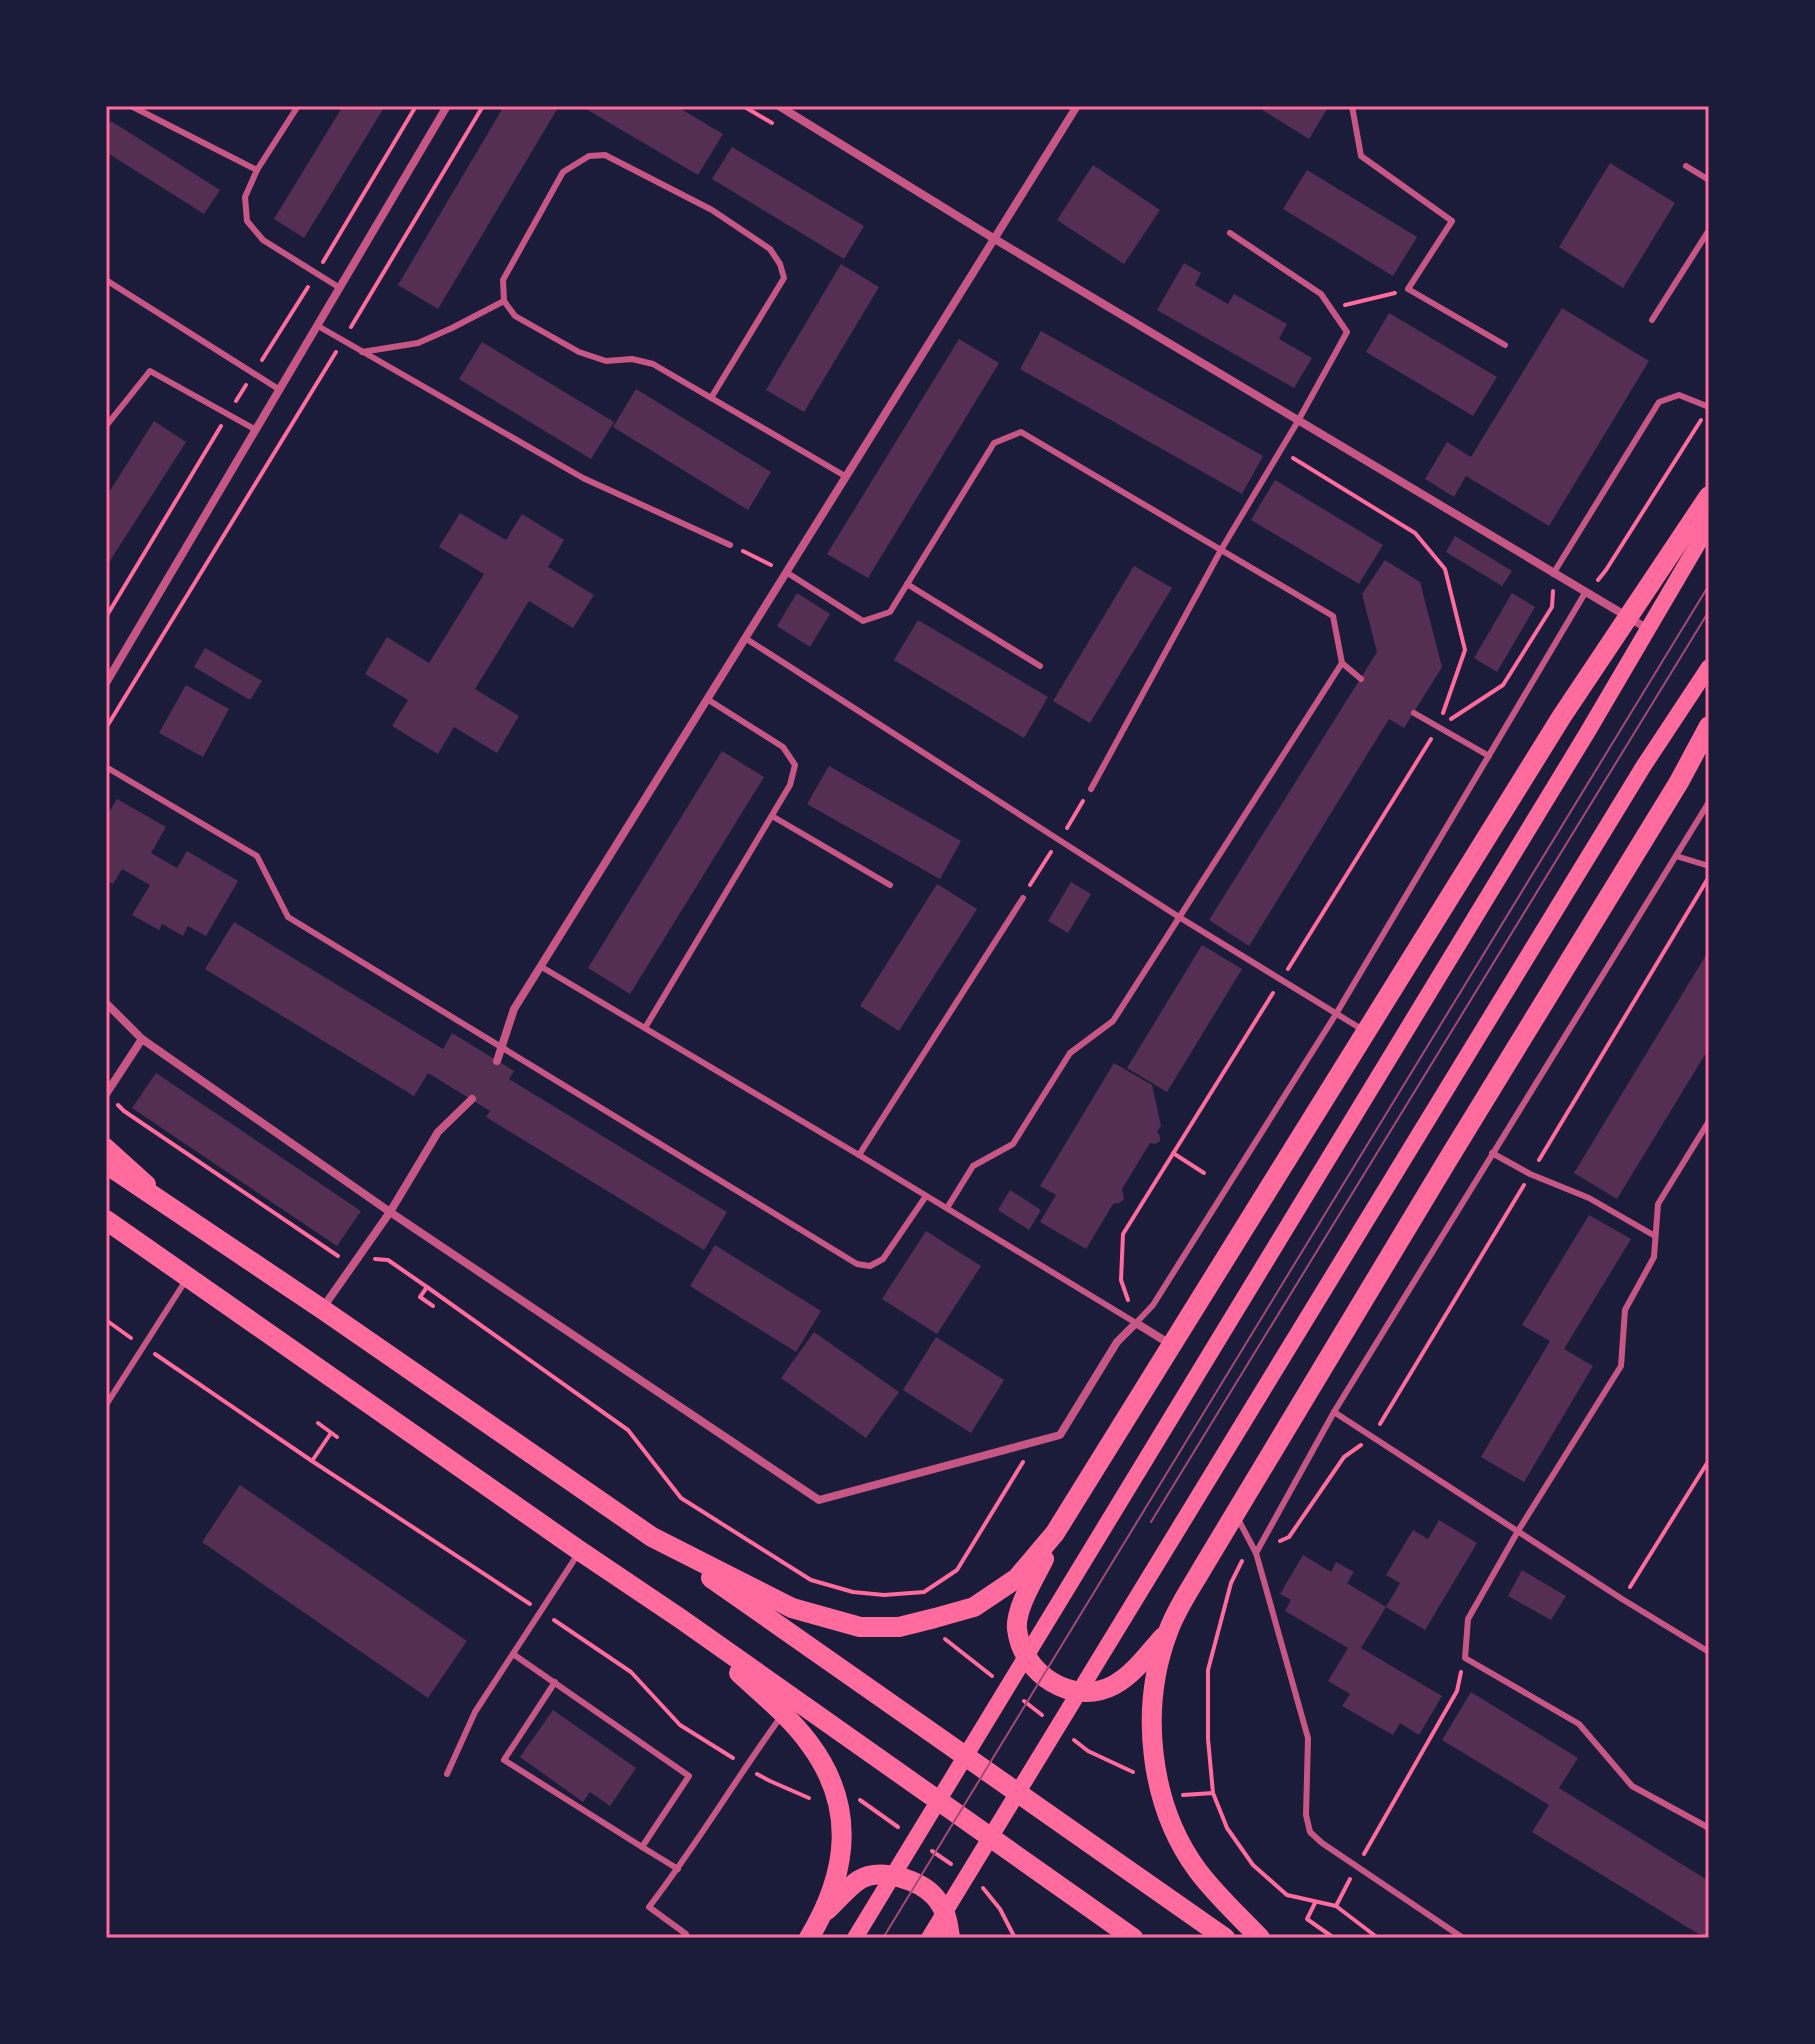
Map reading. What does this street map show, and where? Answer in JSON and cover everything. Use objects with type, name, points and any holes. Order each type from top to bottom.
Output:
[{"type":"main road","points":[[1709,496],[1562,716],[1055,1533],[1023,1603],[1017,1627],[1025,1653],[1042,1675],[1062,1689],[1087,1694],[1113,1686],[1135,1670],[1168,1630],[1455,1147],[1679,782],[1709,726]]},
{"type":"main road","points":[[855,1938],[1587,733],[1709,525]]},
{"type":"main road","points":[[929,1938],[1643,767],[1709,667]]},
{"type":"main road","points":[[106,1146],[189,1220]]},
{"type":"main road","points":[[106,1164],[652,1537],[1225,1938]]},
{"type":"main road","points":[[106,1220],[681,1619],[1133,1938]]},
{"type":"main road","points":[[652,1537],[792,1608],[860,1627],[899,1627],[974,1607],[1017,1578],[1055,1533]]},
{"type":"main road","points":[[681,1619],[808,1741],[825,1767],[838,1798],[843,1831],[841,1858],[824,1912],[809,1938]]},
{"type":"main road","points":[[1168,1630],[1156,1676],[1152,1720],[1159,1784],[1173,1829],[1197,1870],[1260,1938]]},
{"type":"main road","points":[[824,1912],[860,1879],[882,1874],[907,1879],[934,1895],[948,1917],[950,1938]]},
{"type":"street","points":[[106,683],[447,106]]},
{"type":"street","points":[[779,106],[993,238],[1648,629]]},
{"type":"street","points":[[497,1061],[514,1009],[540,966],[1077,106]]},
{"type":"street","points":[[106,1003],[142,1039],[390,1212],[819,1500],[1060,1435],[1117,1342],[1136,1323],[1172,1345]]},
{"type":"street","points":[[106,1093],[142,1039]]},
{"type":"street","points":[[322,1309],[390,1212],[438,1132],[472,1099]]},
{"type":"lane","points":[[131,106],[257,170]]},
{"type":"lane","points":[[298,106],[257,170],[245,197],[247,221],[263,240],[340,288]]},
{"type":"lane","points":[[1352,106],[1361,156],[1452,221],[1408,289],[1505,345]]},
{"type":"lane","points":[[711,398],[784,278],[780,264],[770,249],[712,210],[605,155],[589,156],[563,172],[503,280],[504,301],[515,316],[579,352],[606,361],[632,359],[653,364],[711,398],[845,476]]},
{"type":"lane","points":[[1686,166],[1709,180]]},
{"type":"lane","points":[[1652,320],[1709,230]]},
{"type":"lane","points":[[1091,789],[1221,550],[1281,451],[1347,332],[1321,294],[1230,233]]},
{"type":"lane","points":[[106,280],[280,390]]},
{"type":"lane","points":[[362,352],[418,343],[504,301]]},
{"type":"lane","points":[[318,326],[583,478],[730,545]]},
{"type":"lane","points":[[106,427],[150,371],[256,430]]},
{"type":"lane","points":[[1553,574],[1659,402],[1679,395],[1709,407]]},
{"type":"lane","points":[[786,572],[863,621],[890,612],[994,443],[1021,432],[1333,616],[1342,663],[1361,679]]},
{"type":"lane","points":[[907,584],[1040,666]]},
{"type":"lane","points":[[540,966],[1136,1323],[1153,1305],[1336,1014],[1585,593]]},
{"type":"lane","points":[[745,638],[1179,917],[1366,1032]]},
{"type":"lane","points":[[947,1208],[973,1166],[1013,1144],[1070,1053],[1113,1021],[1342,663]]},
{"type":"lane","points":[[645,1028],[790,785],[795,765],[783,747],[707,699]]},
{"type":"lane","points":[[1414,713],[1489,756]]},
{"type":"lane","points":[[106,767],[257,856],[288,917],[857,1264],[870,1266],[883,1259],[926,1196]]},
{"type":"lane","points":[[1256,1553],[1334,1412],[1709,802]]},
{"type":"lane","points":[[772,816],[890,885]]},
{"type":"lane","points":[[1676,856],[1709,866]]},
{"type":"lane","points":[[859,1155],[1023,898]]},
{"type":"lane","points":[[1709,1121],[1658,1204],[1654,1257],[1625,1310],[1621,1366],[1518,1531],[1468,1619],[1465,1658],[1579,1724],[1632,1786],[1709,1828]]},
{"type":"lane","points":[[1492,1153],[1530,1174],[1589,1198],[1655,1236]]},
{"type":"lane","points":[[106,1405],[188,1278]]},
{"type":"lane","points":[[1334,1412],[1709,1652]]},
{"type":"lane","points":[[1235,1514],[1256,1553],[1308,1738],[1306,1815],[1310,1832],[1356,1867],[1463,1938]]},
{"type":"lane","points":[[447,1774],[475,1712],[580,1551]]},
{"type":"lane","points":[[513,1654],[689,1776],[642,1847]]},
{"type":"lane","points":[[555,1682],[504,1760],[678,1869]]},
{"type":"lane","points":[[687,1938],[686,1934],[649,1907],[783,1714]]},
{"type":"path","points":[[106,728],[483,106]]},
{"type":"path","points":[[1331,308],[1408,289]]},
{"type":"path","points":[[1585,593],[1606,570],[1701,420]]},
{"type":"path","points":[[1136,1323],[1121,1280],[1123,1234],[1439,727],[1465,650],[1445,569],[1415,533],[1281,451]]},
{"type":"path","points":[[730,545],[786,572]]},
{"type":"path","points":[[1439,727],[1503,685],[1552,607],[1553,574]]},
{"type":"path","points":[[1378,1938],[1336,1906],[1287,1895],[1253,1865],[1227,1828],[1213,1793],[1208,1739],[1208,1670],[1231,1583],[1243,1557],[1289,1537],[1344,1457],[1372,1437],[1709,877]]},
{"type":"path","points":[[106,1093],[124,1111],[339,1256],[388,1260],[628,1430],[681,1498],[811,1580],[853,1592],[884,1595],[924,1592],[957,1570],[1035,1442]]},
{"type":"path","points":[[1173,1153],[1204,1173]]},
{"type":"path","points":[[427,1287],[420,1297],[433,1306]]},
{"type":"path","points":[[106,1320],[631,1672],[680,1725],[770,1781],[809,1798]]},
{"type":"path","points":[[318,1423],[337,1437]]},
{"type":"path","points":[[312,1461],[331,1433]]},
{"type":"path","points":[[1622,1599],[1709,1460]]},
{"type":"path","points":[[1336,1906],[1457,1691],[1465,1658]]},
{"type":"path","points":[[1181,1795],[1213,1793]]},
{"type":"path","points":[[858,1799],[907,1833]]},
{"type":"path","points":[[931,1850],[956,1867]]},
{"type":"path","points":[[980,1884],[1000,1909],[1015,1938]]},
{"type":"path","points":[[1315,1903],[1307,1919],[1334,1938]]},
{"type":"building","points":[[343,106],[385,106],[304,238],[274,219]]},
{"type":"building","points":[[504,106],[559,106],[438,309],[398,285]]},
{"type":"building","points":[[581,106],[676,106],[723,134],[698,175]]},
{"type":"building","points":[[1256,106],[1329,106],[1309,139]]},
{"type":"building","points":[[111,121],[220,190],[204,214],[106,152],[106,129]]},
{"type":"building","points":[[732,147],[864,226],[844,259],[712,179]]},
{"type":"building","points":[[1610,163],[1675,203],[1623,288],[1559,247]]},
{"type":"building","points":[[1093,165],[1160,210],[1124,264],[1057,220]]},
{"type":"building","points":[[1307,170],[1417,237],[1393,276],[1283,209]]},
{"type":"building","points":[[1184,263],[1201,273],[1195,285],[1228,304],[1234,294],[1287,324],[1279,339],[1312,358],[1294,388],[1157,310]]},
{"type":"building","points":[[841,264],[879,287],[804,412],[766,390]]},
{"type":"building","points":[[1562,308],[1649,361],[1549,526],[1466,476],[1454,497],[1425,479],[1447,442],[1471,457]]},
{"type":"building","points":[[1389,313],[1497,377],[1473,416],[1366,352]]},
{"type":"building","points":[[1041,331],[1263,456],[1242,494],[1020,369]]},
{"type":"building","points":[[959,339],[999,363],[868,578],[827,554]]},
{"type":"building","points":[[482,342],[614,422],[591,459],[459,379]]},
{"type":"building","points":[[636,389],[771,472],[748,510],[613,427]]},
{"type":"building","points":[[154,421],[186,442],[106,567],[106,497]]},
{"type":"building","points":[[1275,480],[1383,545],[1359,584],[1251,520]]},
{"type":"building","points":[[460,513],[506,540],[522,514],[564,540],[548,567],[594,595],[573,628],[529,601],[475,689],[519,716],[497,753],[454,727],[438,754],[392,726],[408,700],[365,674],[387,637],[429,663],[484,574],[439,547]]},
{"type":"building","points":[[1455,536],[1512,571],[1502,586],[1446,552]]},
{"type":"building","points":[[1385,560],[1420,582],[1442,667],[1404,728],[1389,719],[1249,946],[1209,920],[1377,652],[1362,594]]},
{"type":"building","points":[[1134,566],[1172,588],[1090,723],[1053,701]]},
{"type":"building","points":[[797,593],[830,614],[810,647],[777,626]]},
{"type":"building","points":[[1512,593],[1535,607],[1497,672],[1474,658]]},
{"type":"building","points":[[918,620],[1048,697],[1024,738],[894,660]]},
{"type":"building","points":[[205,648],[262,681],[250,700],[194,667]]},
{"type":"building","points":[[186,685],[229,709],[203,757],[159,733]]},
{"type":"building","points":[[722,751],[764,777],[630,994],[588,968]]},
{"type":"building","points":[[829,766],[961,841],[940,879],[807,804]]},
{"type":"building","points":[[117,799],[166,827],[151,853],[177,868],[187,851],[238,881],[206,936],[188,926],[183,936],[162,924],[159,930],[132,915],[150,885],[122,869],[113,884],[106,880],[106,810],[109,812]]},
{"type":"building","points":[[1071,882],[1091,894],[1068,933],[1048,921]]},
{"type":"building","points":[[937,884],[977,909],[899,1031],[860,1006]]},
{"type":"building","points":[[234,922],[443,1049],[452,1033],[514,1071],[509,1079],[727,1212],[704,1250],[486,1117],[490,1111],[428,1073],[414,1096],[205,969]]},
{"type":"building","points":[[1202,945],[1242,969],[1167,1092],[1127,1068]]},
{"type":"building","points":[[1709,950],[1709,1048],[1617,1199],[1574,1173]]},
{"type":"building","points":[[1114,1063],[1152,1085],[1161,1126],[1157,1132],[1160,1141],[1150,1143],[1122,1189],[1124,1199],[1113,1204],[1086,1249],[1040,1222],[1056,1195],[1040,1186]]},
{"type":"building","points":[[156,1073],[361,1211],[337,1246],[132,1108]]},
{"type":"building","points":[[1010,1190],[1041,1210],[1029,1230],[998,1210]]},
{"type":"building","points":[[1589,1215],[1631,1239],[1564,1349],[1593,1366],[1524,1482],[1481,1457],[1550,1341],[1522,1325]]},
{"type":"building","points":[[926,1231],[981,1266],[937,1334],[882,1299]]},
{"type":"building","points":[[715,1245],[821,1311],[796,1352],[690,1286]]},
{"type":"building","points":[[814,1332],[899,1392],[866,1438],[781,1378]]},
{"type":"building","points":[[936,1337],[1004,1380],[971,1433],[903,1390]]},
{"type":"building","points":[[240,1485],[467,1641],[428,1698],[202,1542]]},
{"type":"building","points":[[1439,1520],[1477,1543],[1425,1630],[1386,1607],[1400,1583],[1386,1575],[1413,1530],[1428,1539]]},
{"type":"building","points":[[1303,1555],[1331,1572],[1336,1562],[1354,1572],[1347,1583],[1386,1607],[1361,1648],[1442,1696],[1419,1735],[1400,1723],[1393,1735],[1342,1706],[1350,1694],[1328,1681],[1348,1648],[1285,1611],[1291,1600],[1280,1594]]},
{"type":"building","points":[[1522,1570],[1566,1596],[1551,1620],[1508,1596]]},
{"type":"building","points":[[1471,1692],[1578,1758],[1559,1788],[1709,1881],[1709,1938],[1532,1832],[1549,1805],[1442,1740]]},
{"type":"building","points":[[553,1710],[636,1768],[610,1806],[590,1792],[583,1802],[520,1757]]},
{"type":"tram line","points":[[883,1938],[1709,585]]},
{"type":"tram line","points":[[1151,1522],[1709,611]]}]
